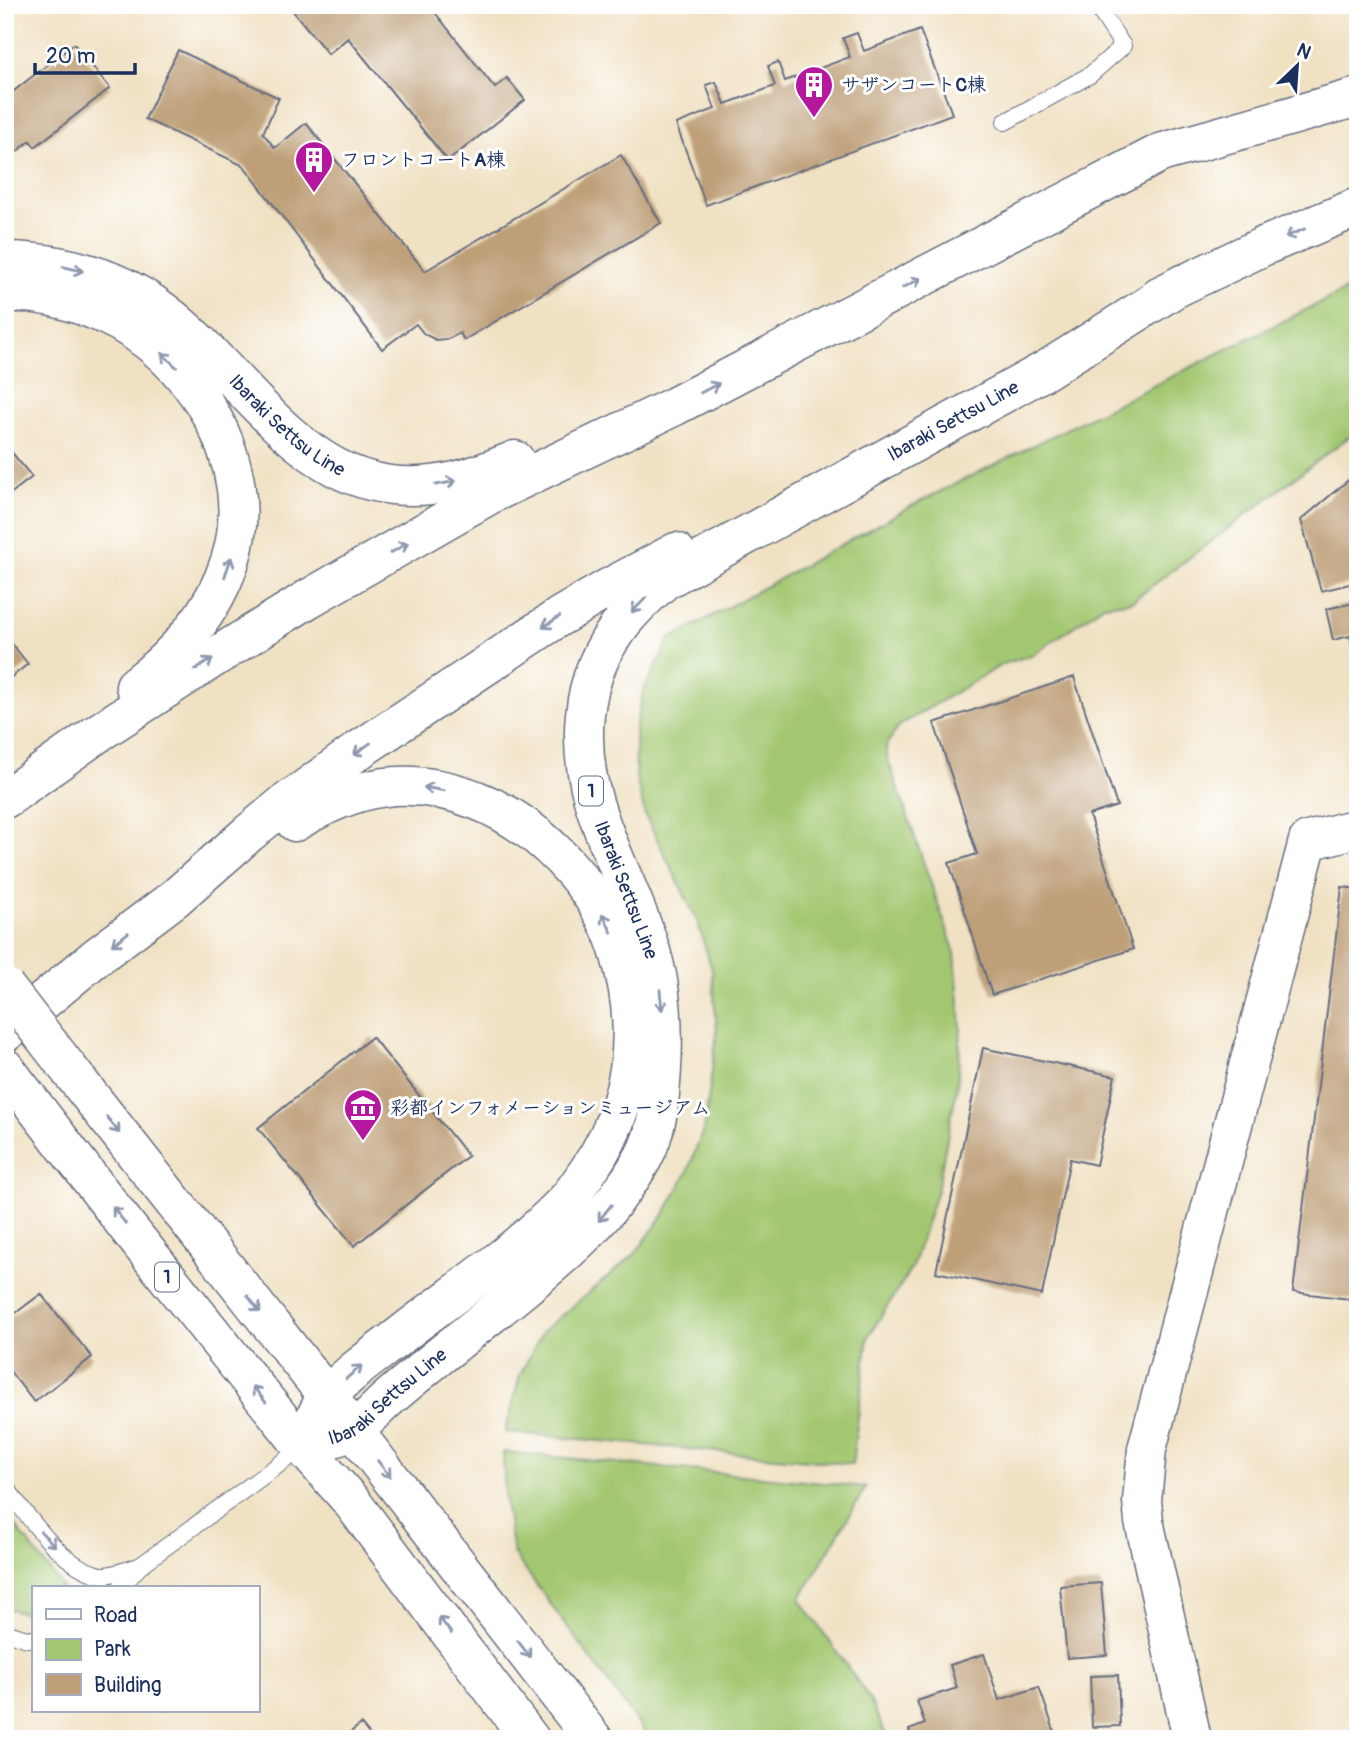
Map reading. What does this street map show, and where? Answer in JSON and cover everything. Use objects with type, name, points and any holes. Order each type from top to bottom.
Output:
[{"type":"main road","name":"Ibaraki Settsu Line","points":[[5,799],[101,731],[215,657],[308,599],[491,494],[675,406],[1160,153],[1358,97]]},
{"type":"main road","name":"Ibaraki Settsu Line","points":[[5,1033],[174,898],[283,805],[415,712],[559,617],[610,587],[1182,284],[1358,206]]},
{"type":"main road","name":"Ibaraki Settsu Line","points":[[5,261],[43,262],[79,269],[148,300],[183,327],[291,437],[329,465],[372,482],[402,487],[464,479],[517,459],[599,421],[675,406]]},
{"type":"main road","name":"Ibaraki Settsu Line","points":[[303,1447],[353,1430],[564,1256],[595,1225],[612,1203],[643,1157],[652,1137],[659,1103],[663,1045],[662,1002],[658,979],[638,913],[599,820],[586,774],[583,744],[584,714],[594,676],[608,643],[625,619],[665,580],[1046,370],[1182,284]]},
{"type":"main road","name":"Ibaraki Settsu Line","points":[[5,294],[51,297],[89,307],[129,327],[164,355],[194,387],[220,431],[232,471],[237,513],[231,559],[225,575],[187,637],[142,680],[5,779]]},
{"type":"main road","name":"Ibaraki Settsu Line","points":[[174,898],[285,827],[340,798],[356,792],[403,786],[442,789],[475,799],[508,816],[567,864],[590,894],[615,939],[622,963],[631,1003],[632,1041],[629,1065],[624,1099],[597,1157],[568,1198],[535,1231],[363,1364],[327,1396],[303,1447]]},
{"type":"main road","points":[[1192,1739],[1144,1521],[1142,1501],[1147,1449],[1308,841],[1358,828]]},
{"type":"main road","name":"Ibaraki Settsu Line","points":[[5,987],[327,1396]]},
{"type":"main road","name":"Ibaraki Settsu Line","points":[[5,1068],[303,1447]]},
{"type":"main road","points":[[327,1396],[593,1739]]},
{"type":"main road","points":[[303,1447],[351,1501],[530,1739]]},
{"type":"lane","points":[[1005,122],[1090,75],[1123,46],[1096,5]]},
{"type":"lane","points":[[122,1586],[141,1565],[303,1447]]},
{"type":"lane","points":[[5,1486],[40,1532],[72,1563],[103,1576],[141,1565]]},
{"type":"lane","points":[[5,1632],[32,1638]]},
{"type":"green space","points":[[1358,284],[1358,430],[1132,601],[1104,605],[1034,654],[1003,664],[899,726],[886,745],[887,757],[955,953],[961,1028],[957,1087],[937,1190],[912,1267],[868,1337],[852,1464],[505,1432],[520,1375],[543,1331],[635,1254],[665,1213],[687,1173],[705,1125],[717,1032],[712,970],[697,920],[645,815],[636,776],[635,729],[643,692],[670,639],[919,502]]},
{"type":"green space","points":[[503,1452],[866,1487],[800,1599],[869,1698],[888,1739],[650,1739],[513,1553],[505,1501]]},
{"type":"green space","points":[[5,1522],[14,1524],[61,1586],[32,1586],[32,1615],[5,1608]]},
{"type":"building","points":[[298,5],[429,5],[495,88],[507,78],[525,100],[448,161],[348,38],[328,54],[292,10]]},
{"type":"building","name":"サザンコートC棟","points":[[920,30],[952,114],[706,205],[676,124],[715,109],[706,85],[716,82],[725,104],[775,86],[768,66],[778,62],[785,81],[850,57],[843,38],[857,33],[864,51]]},
{"type":"building","points":[[74,44],[110,88],[35,147],[30,141],[10,157],[5,151],[5,104],[8,102],[5,98]]},
{"type":"building","name":"フロントコートA棟","points":[[178,50],[279,98],[263,133],[275,148],[306,123],[425,271],[621,155],[661,223],[464,340],[460,333],[448,339],[436,340],[424,334],[416,324],[382,349],[244,166],[145,119]]},
{"type":"building","points":[[5,444],[32,477],[5,498]]},
{"type":"building","points":[[1358,472],[1358,582],[1321,591],[1301,520]]},
{"type":"building","points":[[1358,602],[1357,663],[1350,636],[1333,640],[1326,609]]},
{"type":"building","points":[[5,635],[28,664],[5,682]]},
{"type":"building","points":[[1074,677],[1117,806],[1089,815],[1133,949],[992,995],[949,863],[977,854],[934,723]]},
{"type":"building","points":[[1342,887],[1358,889],[1358,1300],[1293,1292]]},
{"type":"building","name":"彩都インフォメーションミュージアム","points":[[372,1037],[468,1156],[354,1246],[258,1128]]},
{"type":"building","points":[[983,1048],[1115,1076],[1096,1165],[1070,1159],[1042,1295],[936,1272]]},
{"type":"building","points":[[41,1294],[92,1357],[34,1402],[5,1365],[5,1321]]},
{"type":"building","points":[[1101,1583],[1107,1655],[1067,1658],[1060,1586]]},
{"type":"building","points":[[984,1654],[999,1700],[1039,1687],[1057,1739],[912,1739],[909,1730],[925,1724],[917,1701],[957,1688],[950,1665]]},
{"type":"building","points":[[1118,1675],[1120,1726],[1092,1727],[1090,1676]]},
{"type":"building","points":[[361,1724],[373,1739],[342,1739]]},
{"type":"place","name":"サザンコートC棟","points":[[814,119]]},
{"type":"place","name":"フロントコートA棟","points":[[314,194]]},
{"type":"place","name":"彩都インフォメーションミュージアム","points":[[363,1142]]}]
